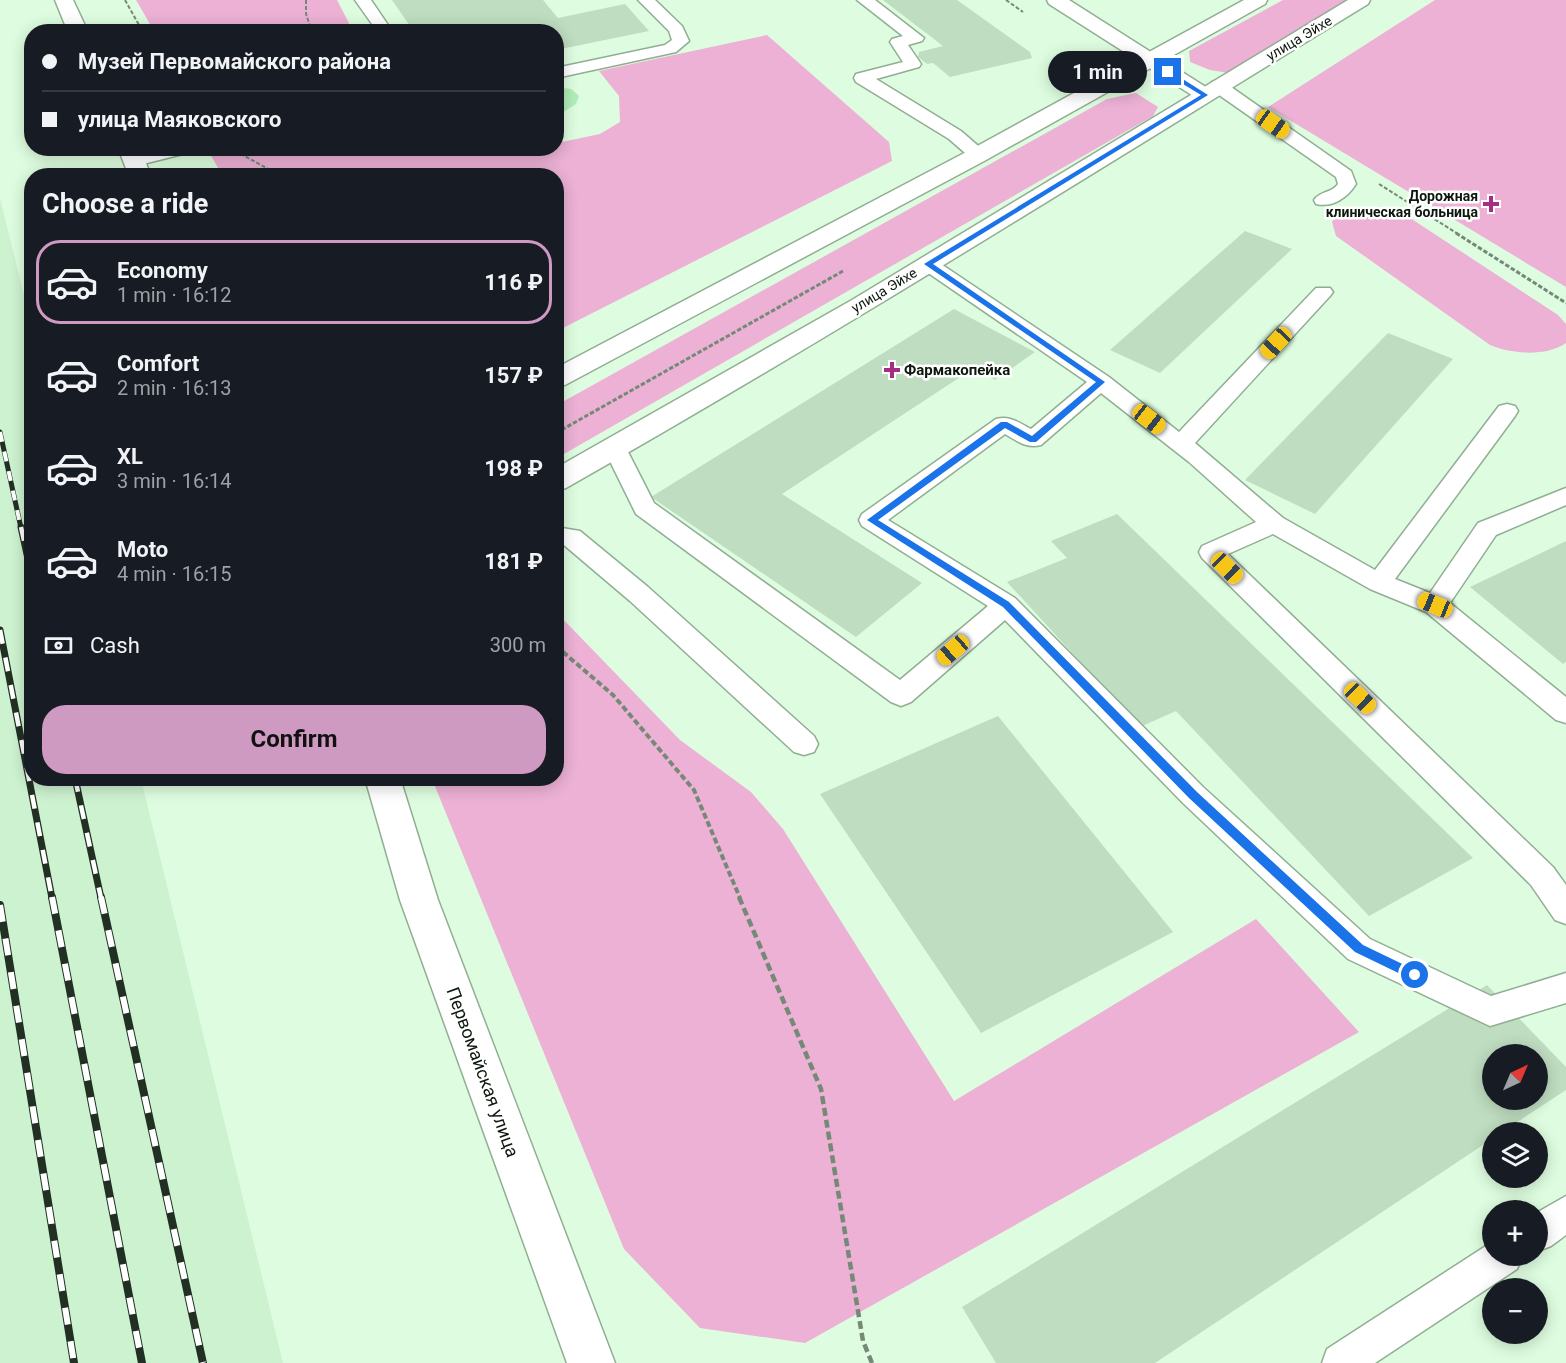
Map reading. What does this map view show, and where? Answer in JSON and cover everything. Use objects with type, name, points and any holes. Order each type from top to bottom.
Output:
[{"type":"main road","points":[[64,0],[74,24]]},
{"type":"main road","points":[[1056,0],[1149,61],[1212,90]]},
{"type":"main road","points":[[564,375],[978,155],[1258,0]]},
{"type":"main road","name":"улица Эйхе","points":[[564,477],[616,449],[928,264],[1361,0]]},
{"type":"main road","name":"Первомайская улица","points":[[384,786],[419,900],[591,1363]]},
{"type":"lane","points":[[363,0],[379,24]]},
{"type":"lane","points":[[564,71],[670,49],[681,41],[676,29],[646,0]]},
{"type":"lane","points":[[865,0],[916,38],[898,42],[913,64],[862,78],[954,135],[978,155]]},
{"type":"lane","points":[[1212,90],[1345,175],[1347,184],[1341,193],[1323,200]]},
{"type":"lane","points":[[134,162],[156,156]]},
{"type":"lane","points":[[928,264],[1101,382],[1181,444],[1274,524],[1379,583],[1435,605],[1566,712]]},
{"type":"lane","points":[[1181,444],[1323,292]]},
{"type":"lane","points":[[1101,382],[1033,440],[1004,424],[872,520],[1006,604],[1193,795],[1359,949],[1490,1011],[1566,988]]},
{"type":"lane","points":[[1379,583],[1507,411]]},
{"type":"lane","points":[[616,449],[645,508],[901,695],[1006,604]]},
{"type":"lane","points":[[1435,605],[1487,529],[1566,496]]},
{"type":"lane","points":[[1274,524],[1211,552],[1542,876],[1566,910]]},
{"type":"lane","points":[[564,536],[571,537],[605,566],[804,744]]},
{"type":"lane","points":[[1548,1226],[1566,1214]]},
{"type":"lane","points":[[1341,1363],[1489,1266]]},
{"type":"path","points":[[125,0],[138,24]]},
{"type":"path","points":[[306,0],[306,14],[309,24]]},
{"type":"path","points":[[245,156],[266,168]]},
{"type":"path","points":[[1345,175],[1371,179],[1566,303]]},
{"type":"path","points":[[564,653],[613,695],[694,790],[821,1089],[863,1341],[873,1363]]},
{"type":"shaded area","points":[[136,0],[337,0],[349,24],[150,24]]},
{"type":"shaded area","points":[[1283,0],[1351,0],[1229,73],[1210,70],[1190,62],[1189,51]]},
{"type":"shaded area","name":"Дорожная клиническая больница","points":[[1435,0],[1566,0],[1566,287],[1268,107]]},
{"type":"shaded area","points":[[767,35],[889,142],[892,161],[564,327],[564,168],[218,168],[211,156],[564,156],[564,142],[600,134],[620,122],[619,96],[599,71]]},
{"type":"shaded area","points":[[564,88],[571,89],[579,96],[576,104],[565,111]]},
{"type":"shaded area","points":[[1136,93],[1158,107],[1153,116],[564,454],[564,401],[1107,99]]},
{"type":"shaded area","points":[[0,198],[24,295],[24,786],[143,786],[283,1363],[0,1363]]},
{"type":"shaded area","points":[[1358,207],[1390,209],[1404,214],[1558,315],[1566,324],[1566,343],[1548,350],[1528,353],[1490,345],[1336,236],[1332,222],[1336,215]]},
{"type":"shaded area","points":[[564,620],[680,740],[751,792],[783,829],[954,1101],[1256,919],[1359,1032],[805,1343],[700,1328],[624,1249],[435,786],[564,786]]},
{"type":"building","points":[[392,0],[543,0],[558,18],[625,4],[649,31],[564,48],[564,24],[408,24]]},
{"type":"building","points":[[883,0],[957,0],[1030,52],[1032,58],[950,77],[933,63],[927,64],[918,57],[919,52],[943,46]]},
{"type":"building","points":[[1245,231],[1292,249],[1160,373],[1110,350]]},
{"type":"building","points":[[954,309],[1035,352],[995,380],[974,368],[782,494],[922,583],[856,637],[651,497]]},
{"type":"building","points":[[1388,333],[1453,359],[1315,514],[1245,480]]},
{"type":"building","points":[[1117,514],[1473,858],[1369,916],[1176,711],[1140,727],[1007,582],[1067,558],[1051,541]]},
{"type":"building","points":[[1566,541],[1566,662],[1563,664],[1470,587]]},
{"type":"building","points":[[998,716],[1173,932],[981,1033],[820,794]]},
{"type":"building","points":[[1487,985],[1544,1044],[1482,1044],[1482,1110],[1536,1110],[1517,1122],[1482,1122],[1482,1146],[1155,1363],[996,1363],[962,1307]]},
{"type":"building","points":[[1548,1048],[1566,1067],[1566,1090],[1548,1102]]},
{"type":"railway","points":[[0,432],[21,528]]},
{"type":"railway","points":[[21,527],[24,541]]},
{"type":"railway","points":[[0,630],[24,754]]},
{"type":"railway","points":[[30,786],[52,898]]},
{"type":"railway","points":[[77,786],[101,898]]},
{"type":"railway","points":[[52,897],[142,1363]]},
{"type":"railway","points":[[101,897],[203,1363]]},
{"type":"railway","points":[[0,905],[74,1363]]},
{"type":"place","name":"Дорожная клиническая больница","points":[[1491,204]]},
{"type":"place","name":"Фармакопейка","points":[[892,370]]},
{"type":"route","points":[[1168,72],[1205,95],[928,264],[1101,382],[1033,440],[1004,424],[872,520],[1006,604],[1193,795],[1359,949],[1415,975]]}]
